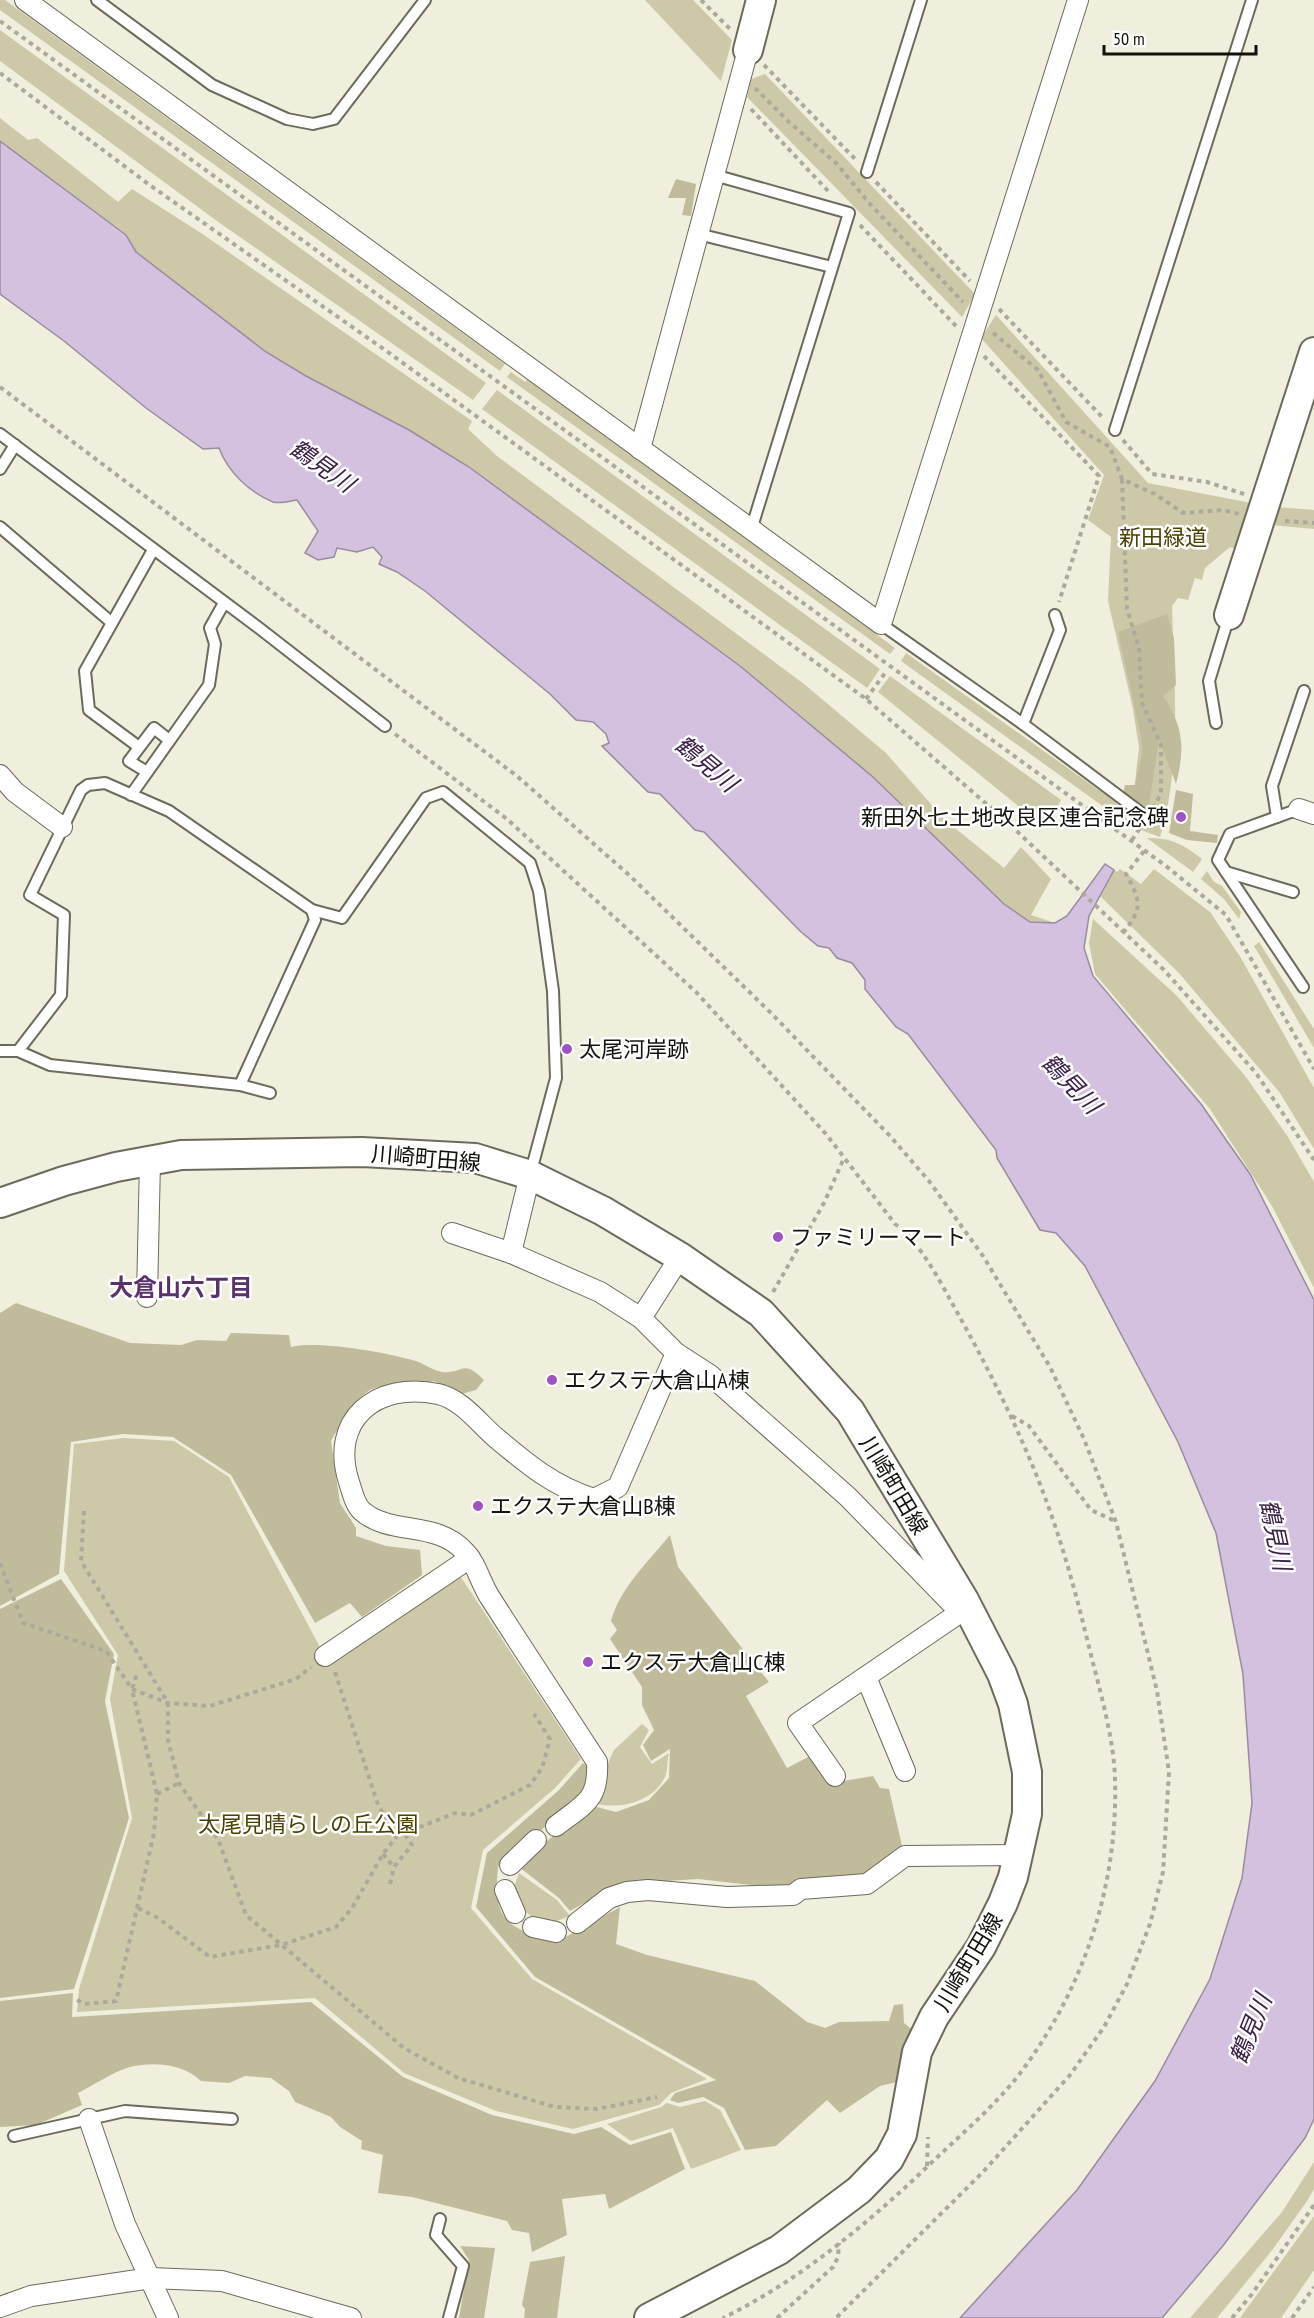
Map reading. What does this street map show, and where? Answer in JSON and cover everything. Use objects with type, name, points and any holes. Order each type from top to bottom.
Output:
[{"type":"main road","points":[[748,50],[761,0]]},
{"type":"main road","points":[[1229,615],[1314,352]]},
{"type":"main road","name":"川崎町田線","points":[[0,1203],[64,1181],[150,1161],[193,1154],[362,1152],[475,1158],[530,1175],[603,1211],[680,1257],[761,1314],[850,1411],[965,1610],[983,1635],[1005,1684],[1022,1737],[1027,1772],[1027,1814],[1019,1855],[1003,1903],[981,1947],[934,2017],[917,2052],[902,2134],[889,2159],[859,2190],[779,2250],[649,2318]]},
{"type":"street","points":[[25,0],[881,624],[1077,0]]},
{"type":"street","points":[[640,449],[748,50]]},
{"type":"street","points":[[0,775],[15,792],[62,827]]},
{"type":"street","points":[[147,1297],[150,1161]]},
{"type":"street","points":[[511,1253],[530,1175]]},
{"type":"street","points":[[452,1233],[511,1253],[600,1292],[641,1318],[676,1353],[710,1375],[848,1497],[965,1610],[798,1723],[835,1776]]},
{"type":"street","points":[[641,1318],[680,1257]]},
{"type":"street","points":[[556,1826],[590,1799],[598,1783],[597,1762],[483,1588],[470,1558],[450,1539],[430,1531],[377,1520],[360,1510],[345,1468],[344,1442],[350,1426],[364,1407],[375,1400],[395,1394],[438,1394],[460,1404],[528,1464],[565,1490],[594,1499],[618,1487],[676,1353]]},
{"type":"street","points":[[325,1656],[470,1558]]},
{"type":"street","points":[[866,1677],[905,1771]]},
{"type":"street","points":[[510,1865],[536,1840]]},
{"type":"street","points":[[577,1923],[609,1898],[627,1892],[648,1890],[727,1897],[793,1895],[801,1889],[867,1884],[905,1856],[1019,1855]]},
{"type":"street","points":[[506,1890],[514,1913]]},
{"type":"street","points":[[532,1927],[556,1932]]},
{"type":"street","points":[[89,2119],[125,2224],[168,2318]]},
{"type":"street","points":[[0,2307],[31,2296],[151,2278],[222,2281],[351,2318]]},
{"type":"lane","points":[[97,0],[212,85],[287,119],[313,124],[334,119],[425,0]]},
{"type":"lane","points":[[867,172],[921,0]]},
{"type":"lane","points":[[1114,430],[1252,0]]},
{"type":"lane","points":[[714,175],[849,213],[751,530]]},
{"type":"lane","points":[[698,234],[832,267]]},
{"type":"lane","points":[[0,434],[385,726]]},
{"type":"lane","points":[[0,469],[15,445]]},
{"type":"lane","points":[[0,527],[111,622]]},
{"type":"lane","points":[[139,747],[89,710],[85,671],[153,550]]},
{"type":"lane","points":[[131,795],[209,685],[215,644],[210,628],[224,603]]},
{"type":"lane","points":[[1023,724],[1060,630],[1055,615]]},
{"type":"lane","points":[[1216,723],[1209,681],[1229,615]]},
{"type":"lane","points":[[881,624],[1023,724],[1148,818]]},
{"type":"lane","points":[[1277,817],[1272,786],[1304,691]]},
{"type":"lane","points":[[147,772],[129,761],[154,728],[169,740]]},
{"type":"lane","points":[[18,1051],[61,995],[64,915],[30,895],[81,790],[88,785],[105,783],[169,811],[312,910],[342,918],[426,798],[443,792],[530,863],[539,891],[553,991],[556,1078],[530,1175]]},
{"type":"lane","points":[[1303,987],[1218,860],[1230,834],[1277,817],[1306,812]]},
{"type":"lane","points":[[1226,872],[1293,892]]},
{"type":"lane","points":[[240,1085],[315,920],[312,910]]},
{"type":"lane","points":[[0,1051],[18,1051],[50,1065],[240,1085],[270,1093]]},
{"type":"lane","points":[[14,2136],[125,2111],[232,2119]]},
{"type":"lane","points":[[440,2219],[436,2235],[463,2266],[448,2318]]},
{"type":"path","points":[[701,0],[748,50]]},
{"type":"path","points":[[0,21],[1132,840],[1226,915],[1314,1069]]},
{"type":"path","points":[[0,73],[152,186],[394,357],[866,699],[1006,821],[1201,1008],[1256,1073],[1314,1160]]},
{"type":"path","points":[[0,387],[517,776],[629,875],[771,1013],[890,1136],[929,1182],[983,1256],[1050,1367],[1084,1439],[1116,1522],[1157,1691],[1169,1772],[1163,1872],[1150,1924],[1126,1984],[1104,2027],[1070,2075],[983,2172],[836,2318]]},
{"type":"path","points":[[1122,479],[1127,609],[1139,648],[1142,703],[1161,745],[1161,793],[1148,818],[1132,840]]},
{"type":"path","points":[[1260,518],[1314,523]]},
{"type":"path","points":[[866,699],[885,673]]},
{"type":"path","points":[[1122,932],[1137,914],[1139,903],[1126,874],[1144,850]]},
{"type":"path","points":[[761,1314],[824,1203],[844,1158]]},
{"type":"path","points":[[1011,1415],[1029,1426],[1091,1510],[1116,1522]]},
{"type":"path","points":[[84,1511],[81,1562],[168,1703],[168,1740],[179,1783],[218,1839],[246,1915],[404,2048],[458,2078],[555,2107],[597,2109],[657,2097]]},
{"type":"path","points":[[0,1563],[23,1623],[106,1651],[132,1689],[157,1794],[154,1833],[116,2001],[85,2004],[77,2000]]},
{"type":"path","points":[[132,1689],[168,1703],[210,1706],[296,1679],[325,1656],[337,1676],[378,1805],[397,1836]]},
{"type":"path","points":[[132,1689],[137,1673]]},
{"type":"path","points":[[138,1908],[158,1918],[210,1958],[281,1945],[336,1927],[352,1908],[383,1854],[397,1836],[455,1813],[471,1815],[530,1785],[542,1768],[550,1739],[534,1714]]},
{"type":"path","points":[[157,1794],[179,1783]]},
{"type":"path","points":[[390,1884],[394,1867],[412,1845],[404,1833]]},
{"type":"path","points":[[383,1854],[394,1867]]},
{"type":"path","points":[[1232,2318],[1252,2294],[1314,2205]]},
{"type":"path","points":[[777,2318],[833,2267],[838,2257],[839,2243]]},
{"type":"path","points":[[1292,2318],[1314,2287]]},
{"type":"green space","points":[[0,0],[5,0],[505,364],[500,371],[0,10]]},
{"type":"green space","points":[[645,0],[693,0],[732,40],[721,81]]},
{"type":"green space","points":[[0,30],[486,383],[473,400],[217,221],[0,61]]},
{"type":"green space","points":[[765,74],[975,294],[962,317],[747,97],[751,79]]},
{"type":"green space","points":[[0,118],[28,140],[37,138],[118,202],[132,189],[201,233],[472,421],[468,429],[497,456],[804,684],[886,753],[944,819],[1004,868],[1021,847],[1051,879],[1031,915],[1055,923],[1030,922],[1004,904],[873,777],[740,666],[469,467],[409,430],[306,376],[266,352],[136,252],[126,234],[0,141]]},
{"type":"green space","name":"新田緑道","points":[[996,315],[1148,483],[1251,503],[1238,550],[1230,547],[1205,568],[1202,580],[1195,578],[1188,600],[1178,598],[1172,606],[1175,693],[1174,752],[1167,809],[1160,837],[1130,826],[1139,747],[1133,709],[1108,601],[1111,537],[1088,520],[1104,475],[981,338]]},
{"type":"green space","points":[[511,372],[525,382],[529,378],[895,648],[890,654],[507,377]]},
{"type":"green space","points":[[497,390],[880,669],[867,688],[482,409]]},
{"type":"green space","name":"新田緑道","points":[[1277,507],[1314,510],[1314,529],[1272,525]]},
{"type":"green space","points":[[906,653],[1114,801],[1124,812],[1129,825],[901,661]]},
{"type":"green space","points":[[890,676],[1061,800],[1051,818],[1038,822],[878,692]]},
{"type":"green space","points":[[1147,838],[1164,839],[1177,843],[1202,859],[1193,872]]},
{"type":"green space","points":[[1120,869],[1141,884],[1154,869],[1210,912],[1241,958],[1314,1088],[1314,1149],[1280,1093],[1179,973],[1100,896],[1114,870],[1117,872]]},
{"type":"green space","points":[[1207,871],[1214,882],[1222,886],[1241,912],[1239,919],[1224,899],[1201,879]]},
{"type":"green space","points":[[1093,919],[1177,996],[1246,1077],[1288,1137],[1314,1182],[1314,1288],[1272,1206],[1210,1109],[1095,974],[1089,943]]},
{"type":"green space","points":[[1259,942],[1314,1029],[1314,1048],[1254,946]]},
{"type":"green space","name":"太尾見晴らしの丘公園","points":[[124,1438],[174,1441],[229,1477],[322,1651],[451,1562],[581,1759],[555,1788],[483,1850],[471,1908],[532,1979],[707,2079],[671,2093],[659,2105],[573,2129],[496,2111],[404,2073],[315,1998],[77,2012],[79,1989],[132,1818],[110,1699],[118,1655],[64,1571],[74,1444]]},
{"type":"green space","points":[[642,1724],[649,1730],[640,1747],[652,1764],[669,1753],[665,1777],[660,1786],[636,1802],[616,1805],[598,1804],[606,1768],[614,1750]]},
{"type":"green space","points":[[519,1873],[557,1900],[570,1916],[551,1923],[536,1920],[521,1908],[514,1887]]},
{"type":"green space","points":[[705,2101],[720,2110],[741,2150],[691,2169],[673,2128],[631,2141],[607,2124],[667,2103],[680,2107]]},
{"type":"green space","points":[[1314,2162],[1314,2189],[1273,2249],[1217,2318],[1190,2318],[1282,2212]]},
{"type":"green space","points":[[1314,2216],[1314,2270],[1281,2318],[1240,2318]]},
{"type":"shaded area","points":[[676,179],[696,184],[691,216],[682,215],[686,198],[668,198]]},
{"type":"shaded area","points":[[1167,614],[1174,638],[1176,685],[1163,696],[1179,728],[1181,760],[1176,784],[1159,740],[1148,811],[1123,793],[1125,785],[1135,785],[1142,753],[1141,736],[1118,632]]},
{"type":"shaded area","points":[[1176,790],[1193,794],[1190,831],[1218,835],[1217,843],[1187,840],[1169,833]]},
{"type":"shaded area","points":[[16,1303],[130,1343],[181,1345],[197,1340],[226,1341],[231,1333],[289,1335],[291,1347],[318,1345],[354,1348],[416,1361],[442,1372],[467,1368],[477,1373],[484,1380],[476,1390],[461,1394],[434,1381],[372,1389],[354,1405],[331,1441],[340,1503],[356,1528],[356,1536],[386,1546],[420,1550],[422,1575],[362,1617],[350,1603],[315,1623],[231,1475],[173,1437],[123,1434],[71,1442],[59,1574],[0,1606],[0,1313]]},
{"type":"shaded area","points":[[670,1535],[678,1567],[769,1682],[746,1696],[787,1768],[812,1755],[832,1783],[873,1776],[880,1788],[889,1789],[903,1850],[863,1876],[787,1889],[698,1879],[633,1883],[588,1901],[570,1911],[559,1898],[519,1867],[544,1843],[593,1806],[616,1812],[649,1800],[669,1778],[670,1749],[651,1761],[643,1745],[654,1730],[642,1705],[642,1687],[610,1639],[617,1630],[611,1621],[621,1597]]},
{"type":"shaded area","points":[[61,1579],[114,1654],[105,1701],[129,1818],[74,1989],[0,1998],[0,1609]]},
{"type":"shaded area","points":[[583,1763],[594,1770],[585,1796],[514,1851],[498,1867],[498,1900],[506,1919],[525,1932],[555,1943],[620,1907],[616,1944],[647,1955],[755,1981],[807,2022],[825,2028],[839,2022],[889,2021],[894,2005],[903,2004],[904,2023],[915,2032],[901,2081],[880,2086],[840,2113],[827,2100],[776,2146],[745,2150],[724,2108],[703,2097],[678,2103],[670,2100],[675,2093],[716,2080],[535,1977],[476,1907],[487,1853],[559,1790]]},
{"type":"shaded area","points":[[73,1993],[72,2017],[311,2002],[403,2077],[492,2115],[574,2134],[601,2127],[630,2145],[671,2132],[685,2169],[609,2209],[605,2194],[562,2199],[567,2235],[532,2252],[529,2233],[512,2230],[507,2221],[412,2197],[378,2193],[383,2155],[361,2149],[362,2141],[340,2127],[331,2117],[295,2102],[289,2091],[271,2078],[245,2076],[229,2083],[201,2081],[186,2071],[168,2065],[139,2065],[117,2072],[78,2093],[82,2105],[36,2125],[0,2127],[0,2001]]},
{"type":"shaded area","points":[[460,2246],[495,2248],[484,2318],[459,2318],[469,2260]]},
{"type":"shaded area","points":[[565,2256],[557,2318],[524,2318],[525,2309],[522,2305],[530,2262]]},
{"type":"water","name":"鶴見川","points":[[0,141],[126,235],[136,252],[266,352],[306,376],[409,430],[469,467],[740,666],[873,777],[1004,904],[1030,922],[1055,923],[1067,916],[1105,864],[1114,870],[1089,916],[1084,948],[1093,976],[1201,1104],[1250,1174],[1314,1300],[1314,2119],[1305,2138],[1222,2247],[1162,2318],[960,2318],[1077,2190],[1155,2081],[1210,1979],[1242,1878],[1252,1803],[1243,1674],[1216,1533],[1178,1442],[1085,1266],[1056,1233],[1040,1230],[997,1158],[996,1150],[908,1034],[896,1027],[865,989],[865,980],[852,963],[837,958],[829,948],[818,946],[800,931],[704,832],[695,830],[660,794],[648,792],[602,746],[609,743],[606,734],[593,722],[576,720],[550,694],[425,591],[397,572],[379,564],[382,557],[373,547],[357,552],[337,548],[334,557],[318,560],[305,553],[318,531],[297,500],[276,503],[256,493],[234,473],[219,448],[203,449],[146,408],[64,341],[0,294]]},
{"type":"place","name":"新田外七土地改良区連合記念碑","points":[[1181,817]]},
{"type":"place","name":"太尾河岸跡","points":[[567,1049]]},
{"type":"place","name":"ファミリーマート","points":[[778,1237]]},
{"type":"place","name":"エクステ大倉山A棟","points":[[552,1380]]},
{"type":"place","name":"エクステ大倉山B棟","points":[[478,1506]]},
{"type":"place","name":"エクステ大倉山C棟","points":[[588,1662]]},
{"type":"district","name":"大倉山六丁目","points":[[181,1288]]}]
